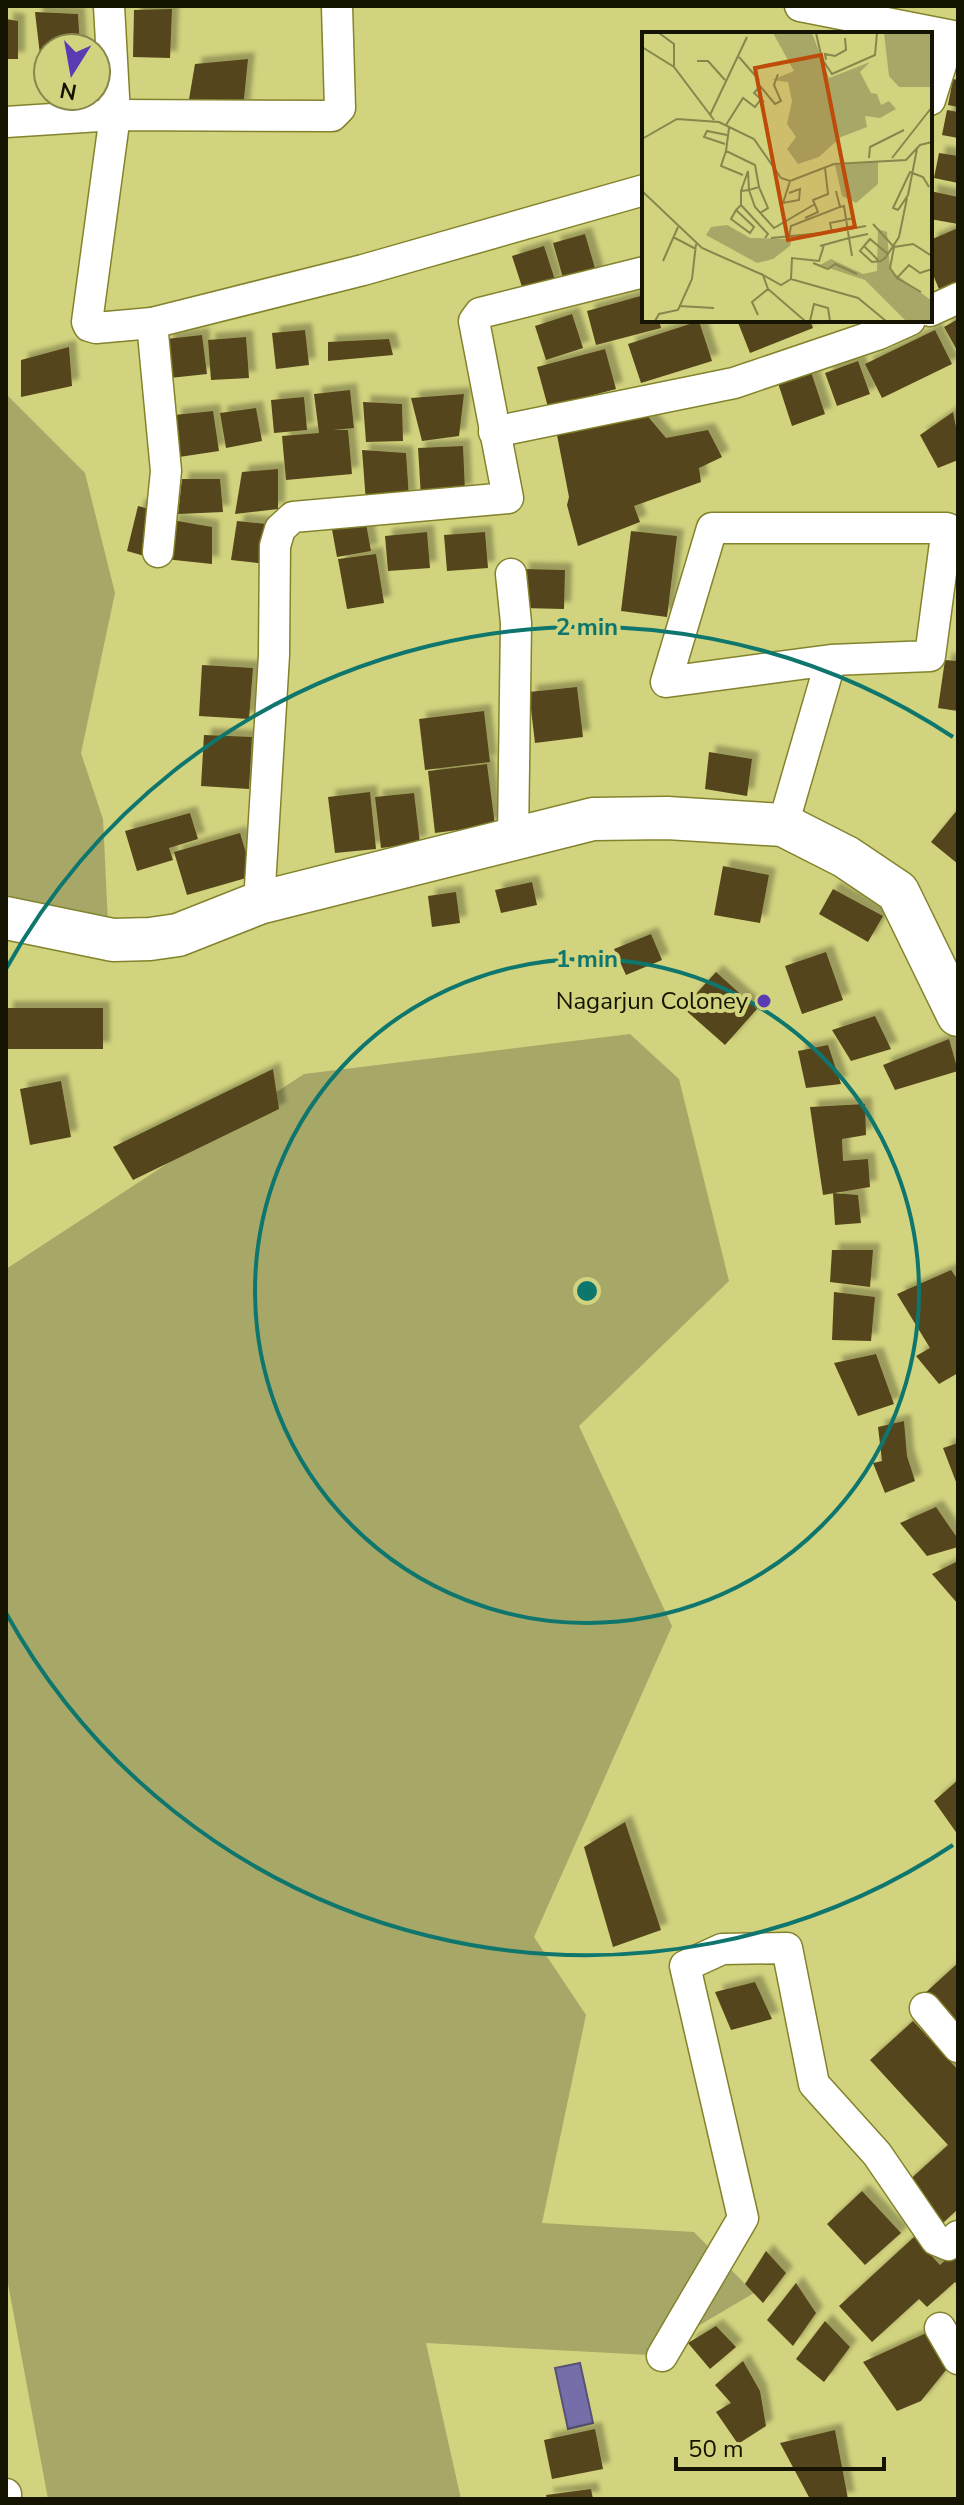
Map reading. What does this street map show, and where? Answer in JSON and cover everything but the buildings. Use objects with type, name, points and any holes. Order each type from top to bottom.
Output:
[{"type":"main road","points":[[6,918],[113,940],[150,939],[178,935],[259,903],[593,819],[667,818],[783,825],[846,857],[898,892],[958,1015]]},
{"type":"street","points":[[109,6],[115,115],[87,322],[89,326],[152,323],[363,270],[642,191]]},
{"type":"street","points":[[6,122],[115,115],[332,116],[340,108],[337,6]]},
{"type":"street","points":[[800,6],[883,29],[913,32]]},
{"type":"street","points":[[932,34],[954,36],[932,95]]},
{"type":"street","points":[[259,903],[274,655],[275,546],[280,529],[293,517],[508,498],[474,321],[480,313],[642,272]]},
{"type":"street","points":[[932,310],[958,298]]},
{"type":"street","points":[[494,432],[734,383],[879,334],[906,322]]},
{"type":"street","points":[[152,323],[166,471],[158,552]]},
{"type":"street","points":[[712,528],[947,528],[930,656],[831,660],[666,682],[712,528]]},
{"type":"street","points":[[511,574],[516,623],[513,838]]},
{"type":"street","points":[[783,825],[831,660]]},
{"type":"street","points":[[662,2356],[743,2218],[685,1966],[722,1949],[787,1948],[814,2084],[877,2154],[936,2240],[948,2245],[958,2236]]},
{"type":"street","points":[[925,2008],[958,2047]]},
{"type":"street","points":[[940,2328],[958,2359]]},
{"type":"green space","points":[[6,394],[85,473],[115,593],[81,753],[103,819],[108,923],[6,925]]},
{"type":"green space","points":[[630,1034],[679,1079],[729,1281],[579,1426],[672,1626],[534,1937],[586,2015],[542,2223],[694,2232],[754,2293],[649,2355],[426,2343],[461,2499],[48,2499],[6,2273],[6,1269],[304,1074]]},
{"type":"shaded area","points":[[580,2363],[593,2423],[568,2429],[555,2368]]},
{"type":"place","name":"Nagarjun Coloney","points":[[764,1001]]}]
